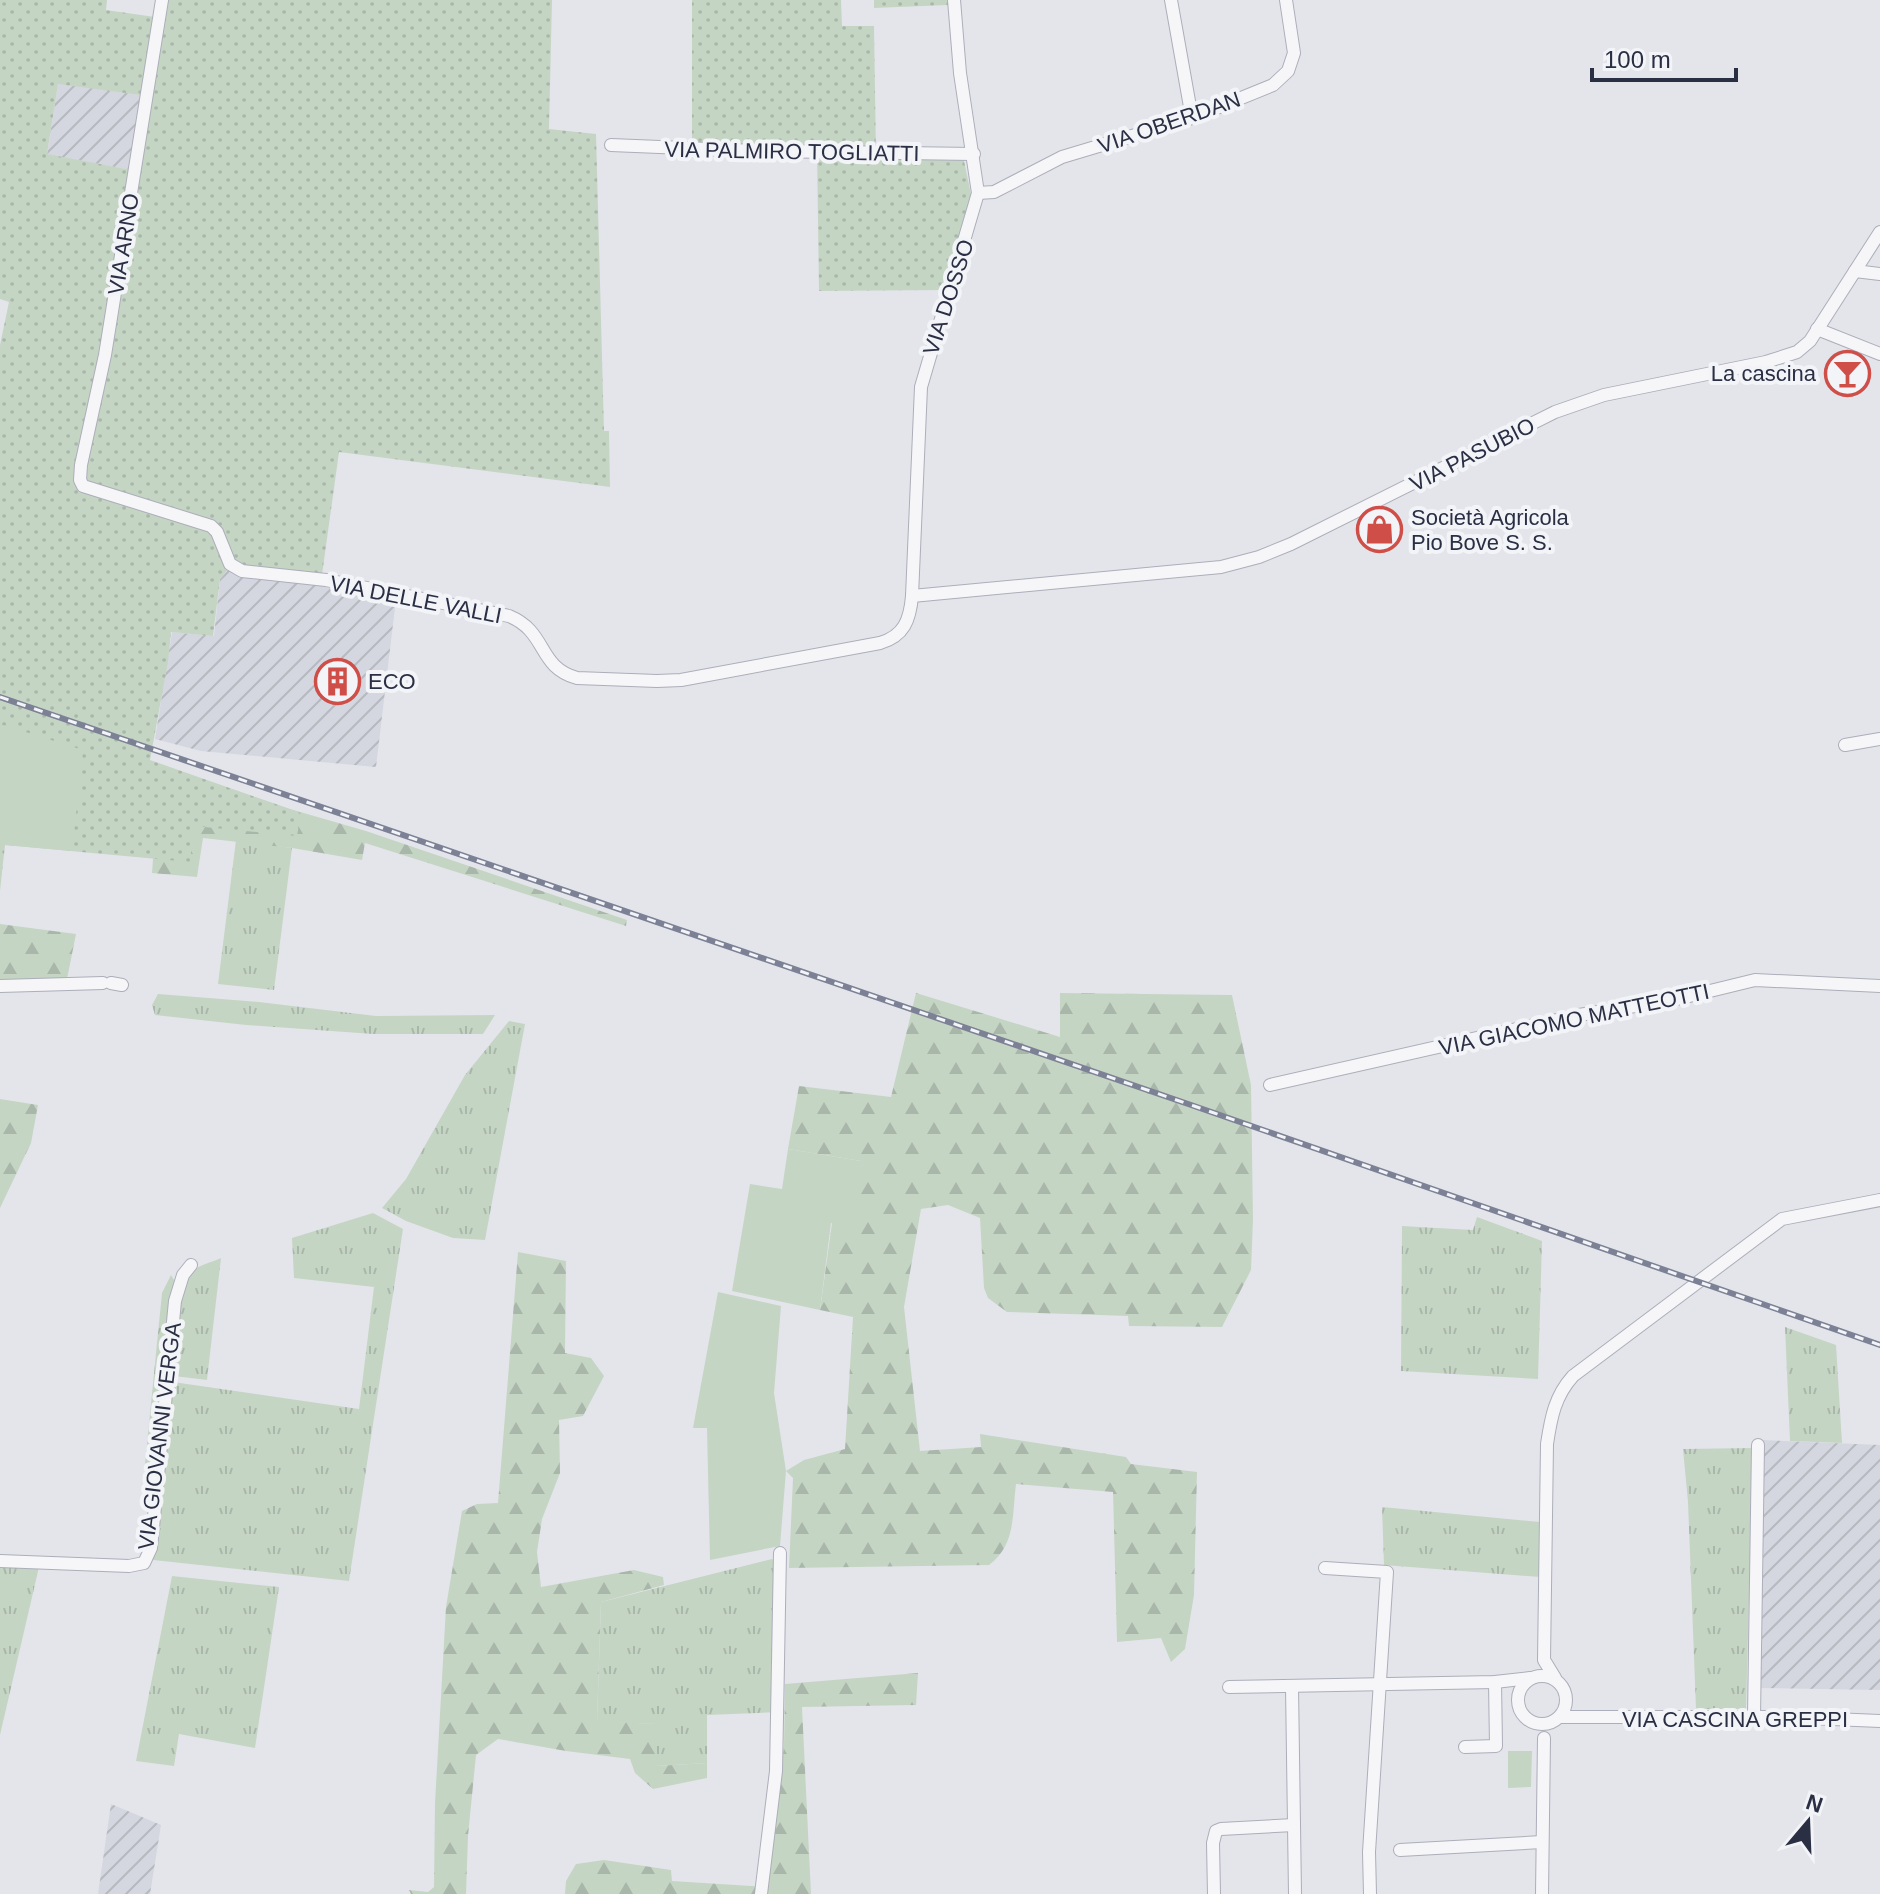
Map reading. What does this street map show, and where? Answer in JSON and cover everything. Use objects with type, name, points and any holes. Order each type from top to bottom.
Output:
[{"type":"street","name":"VIA ARNO","points":[[83,486],[80,480],[81,465],[105,355],[162,0]]},
{"type":"street","points":[[1171,0],[1192,118]]},
{"type":"street","name":"VIA OBERDAN","points":[[978,193],[994,192],[1062,157],[1192,118],[1273,85],[1282,79],[1293,62],[1286,0]]},
{"type":"street","name":"VIA DOSSO","points":[[912,596],[921,387],[978,193],[960,73],[954,2]]},
{"type":"street","name":"VIA PALMIRO TOGLIATTI","points":[[611,145],[770,152],[974,154]]},
{"type":"street","name":"VIA PASUBIO","points":[[912,596],[1221,567],[1259,557],[1555,412],[1604,395],[1797,352],[1810,341],[1880,232]]},
{"type":"street","points":[[1855,271],[1880,274]]},
{"type":"street","points":[[1817,329],[1880,354]]},
{"type":"street","name":"VIA DELLE VALLI","points":[[83,486],[211,526],[217,532],[230,564],[242,571],[326,580],[509,616],[537,636],[548,660],[557,670],[577,678],[681,680],[880,643],[891,640],[907,626],[912,596]]},
{"type":"street","points":[[1845,745],[1880,739]]},
{"type":"street","name":"VIA GIACOMO MATTEOTTI","points":[[1270,1085],[1565,1018],[1673,1000],[1755,980],[1880,986]]},
{"type":"street","points":[[0,986],[109,984]]},
{"type":"street","points":[[1590,1717],[1567,1695],[1544,1660],[1547,1444],[1551,1413],[1561,1391],[1573,1376],[1782,1219],[1880,1200]]},
{"type":"street","name":"VIA GIOVANNI VERGA","points":[[0,1561],[129,1566],[144,1563],[151,1548],[175,1301],[183,1275],[191,1265]]},
{"type":"street","points":[[1754,1717],[1758,1445]]},
{"type":"street","points":[[761,1894],[777,1751],[780,1553]]},
{"type":"street","points":[[1325,1568],[1387,1572],[1369,1852],[1370,1894]]},
{"type":"street","points":[[1518,1700],[1524,1684],[1544,1660]]},
{"type":"street","points":[[1229,1687],[1495,1682],[1546,1675],[1555,1678]]},
{"type":"street","points":[[1495,1682],[1508,1688],[1518,1700],[1521,1712],[1544,1738]]},
{"type":"street","points":[[1465,1747],[1496,1746],[1495,1682]]},
{"type":"street","points":[[1292,1686],[1295,1894]]},
{"type":"street","points":[[1542,1894],[1544,1738],[1567,1703],[1567,1695]]},
{"type":"street","name":"VIA CASCINA GREPPI","points":[[1556,1720],[1590,1717],[1754,1717],[1880,1721]]},
{"type":"street","points":[[1532,1721],[1545,1724],[1556,1720]]},
{"type":"street","points":[[1214,1894],[1213,1843],[1216,1831],[1294,1825]]},
{"type":"street","points":[[1400,1850],[1542,1842]]},
{"type":"shaded area","points":[[58,83],[140,95],[130,165],[126,169],[47,155]]},
{"type":"shaded area","points":[[228,570],[396,599],[376,767],[201,751],[155,739],[172,632],[214,636],[220,579]]},
{"type":"shaded area","points":[[1761,1440],[1880,1445],[1880,1690],[1758,1688]]},
{"type":"shaded area","points":[[111,1804],[161,1825],[150,1894],[98,1894]]},
{"type":"green space","points":[[0,0],[107,0],[106,10],[155,17],[158,0],[552,0],[549,129],[596,134],[604,431],[609,431],[610,487],[339,452],[321,582],[230,567],[220,579],[213,636],[171,632],[150,760],[301,813],[297,836],[194,826],[190,862],[5,845],[0,891],[0,345],[9,302],[0,299]],"holes":[[[58,84],[140,95],[130,165],[126,169],[47,154]]]},
{"type":"green space","points":[[692,0],[841,0],[842,26],[874,26],[876,155],[963,156],[973,204],[946,290],[819,291],[817,148],[692,144]]},
{"type":"green space","points":[[874,0],[948,0],[948,5],[874,8]]},
{"type":"green space","points":[[3,725],[83,750],[72,851],[0,847],[0,745]]},
{"type":"green space","points":[[120,751],[627,920],[626,926],[365,843],[362,860],[203,838],[197,877],[152,873],[153,859]]},
{"type":"green space","points":[[236,840],[292,848],[274,990],[218,984]]},
{"type":"green space","points":[[0,924],[76,934],[67,979],[0,980]]},
{"type":"green space","points":[[916,993],[1060,1037],[1060,993],[1232,995],[1251,1085],[1253,1219],[1251,1270],[1222,1327],[1129,1326],[1128,1316],[1007,1312],[988,1298],[984,1288],[980,1218],[948,1205],[921,1209],[904,1307],[920,1451],[981,1447],[980,1434],[1126,1457],[1131,1464],[1197,1472],[1194,1595],[1185,1649],[1171,1662],[1161,1638],[1117,1642],[1113,1492],[1016,1484],[1008,1539],[998,1557],[989,1565],[789,1568],[793,1478],[786,1471],[804,1460],[845,1449],[853,1317],[820,1310],[832,1223],[861,1161],[788,1149],[799,1086],[891,1097]]},
{"type":"green space","points":[[158,994],[376,1016],[495,1015],[483,1034],[373,1034],[155,1015],[152,1005]]},
{"type":"green space","points":[[509,1021],[525,1024],[485,1240],[453,1238],[406,1221],[382,1208],[406,1179],[465,1075]]},
{"type":"green space","points":[[0,1099],[38,1105],[31,1143],[0,1208]]},
{"type":"green space","points":[[788,1149],[861,1161],[854,1226],[831,1223],[820,1310],[732,1291],[750,1184],[782,1189]]},
{"type":"green space","points":[[373,1213],[403,1229],[349,1581],[153,1560],[173,1382],[359,1409],[374,1287],[294,1278],[292,1238]]},
{"type":"green space","points":[[1477,1217],[1542,1241],[1538,1379],[1401,1371],[1402,1226],[1473,1230]]},
{"type":"green space","points":[[518,1252],[566,1261],[565,1353],[591,1358],[604,1376],[583,1416],[559,1420],[560,1473],[542,1519],[537,1552],[541,1587],[634,1570],[663,1577],[664,1585],[601,1602],[597,1721],[656,1724],[656,1766],[707,1763],[707,1778],[653,1789],[635,1773],[630,1759],[498,1739],[476,1755],[466,1894],[411,1894],[409,1890],[428,1892],[434,1887],[435,1803],[446,1607],[462,1511],[477,1504],[498,1503]]},
{"type":"green space","points":[[221,1258],[207,1380],[174,1376],[179,1305],[186,1279],[195,1269]]},
{"type":"green space","points":[[171,1275],[174,1280],[154,1477],[144,1474],[162,1293]]},
{"type":"green space","points":[[718,1292],[781,1306],[774,1393],[786,1471],[780,1546],[710,1560],[707,1428],[693,1428]]},
{"type":"green space","points":[[1785,1327],[1836,1345],[1842,1443],[1790,1441]]},
{"type":"green space","points":[[1753,1448],[1746,1709],[1696,1709],[1683,1449]]},
{"type":"green space","points":[[1382,1507],[1540,1522],[1540,1577],[1384,1565]]},
{"type":"green space","points":[[772,1559],[778,1565],[779,1712],[707,1715],[707,1763],[656,1766],[656,1724],[597,1722],[601,1602]]},
{"type":"green space","points":[[0,1567],[39,1567],[0,1735]]},
{"type":"green space","points":[[172,1576],[279,1587],[255,1748],[179,1734],[174,1766],[136,1761]]},
{"type":"green space","points":[[918,1673],[916,1705],[802,1707],[811,1894],[565,1894],[566,1881],[576,1864],[604,1860],[671,1870],[672,1881],[767,1887],[784,1746],[785,1684]]},
{"type":"green space","points":[[1508,1751],[1532,1751],[1531,1787],[1508,1788]]},
{"type":"railway","points":[[0,697],[1194,1106],[1880,1345]]},
{"type":"place","name":"La cascina","points":[[1847,373]]},
{"type":"place","name":"Società Agricola Pio Bove S. S.","points":[[1380,530]]},
{"type":"place","name":"ECO","points":[[337,681]]}]
